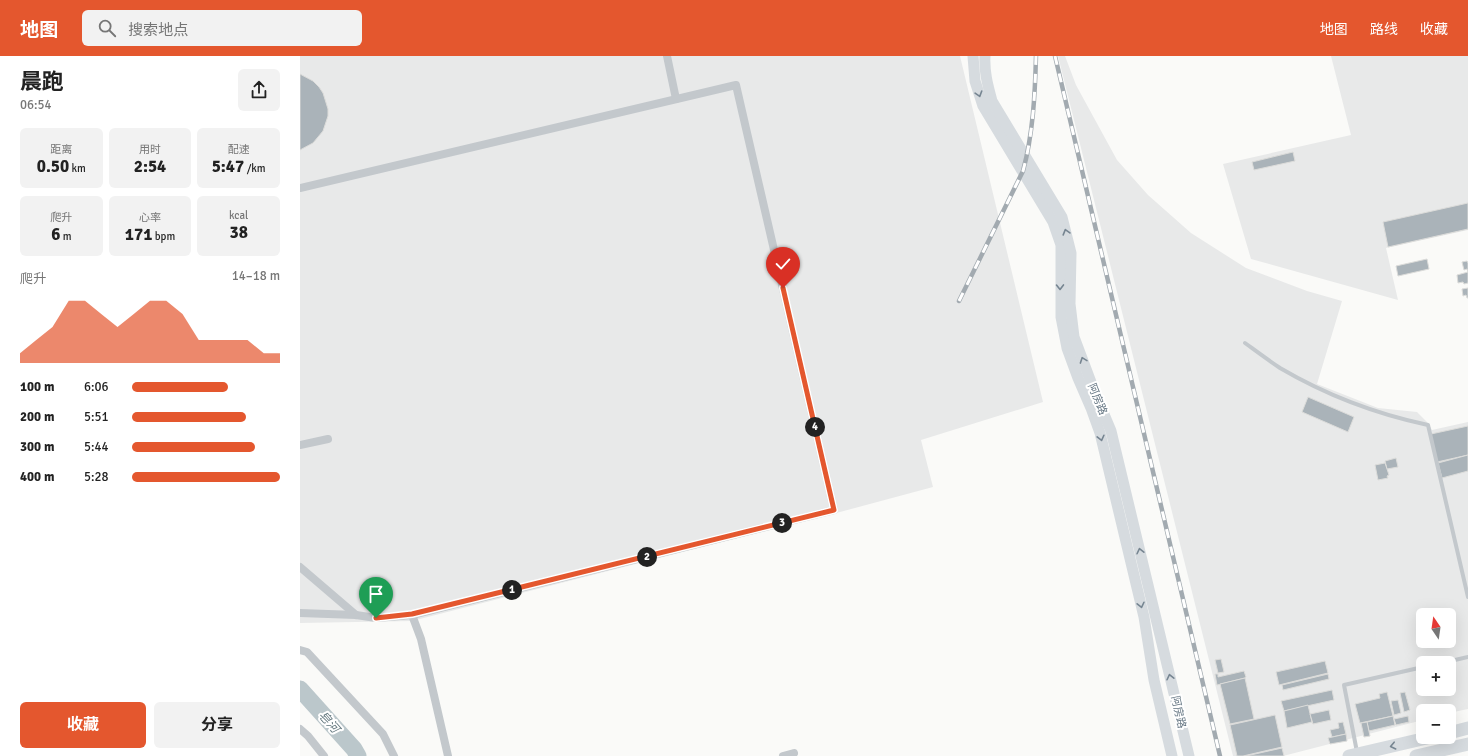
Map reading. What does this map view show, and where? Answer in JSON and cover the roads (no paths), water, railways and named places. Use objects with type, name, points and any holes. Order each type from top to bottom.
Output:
[{"type":"highway","points":[[1456,731],[1468,728]]},
{"type":"highway","points":[[1349,756],[1416,740]]},
{"type":"highway","points":[[1416,756],[1468,744]]},
{"type":"main road","name":"阿房路","points":[[974,56],[975,81],[983,106],[1053,222],[1061,245],[1061,317],[1067,348],[1100,433],[1144,617],[1154,680],[1172,756]]},
{"type":"main road","name":"阿房路","points":[[985,56],[984,65],[992,101],[1062,217],[1071,253],[1070,304],[1074,338],[1111,431],[1189,756]]},
{"type":"street","points":[[667,56],[676,99]]},
{"type":"street","points":[[300,188],[736,85],[834,510],[412,614],[376,618],[300,613]]},
{"type":"street","points":[[300,445],[328,439]]},
{"type":"street","points":[[300,567],[356,616]]},
{"type":"street","points":[[412,614],[421,638],[448,756]]},
{"type":"street","points":[[300,650],[307,652],[383,734],[394,756]]},
{"type":"street","points":[[300,729],[308,736],[324,756]]},
{"type":"street","points":[[783,756],[794,753]]},
{"type":"lane","points":[[1245,343],[1279,367],[1322,390],[1360,406],[1400,419],[1428,425],[1468,597]]},
{"type":"lane","points":[[1456,660],[1468,657]]},
{"type":"lane","points":[[1358,756],[1344,685],[1416,669]]},
{"type":"waterway","name":"皂河","points":[[300,689],[354,749],[358,756]]},
{"type":"railway","points":[[959,301],[1023,171],[1033,114],[1036,56]]},
{"type":"railway","points":[[1055,56],[1220,756]]}]
